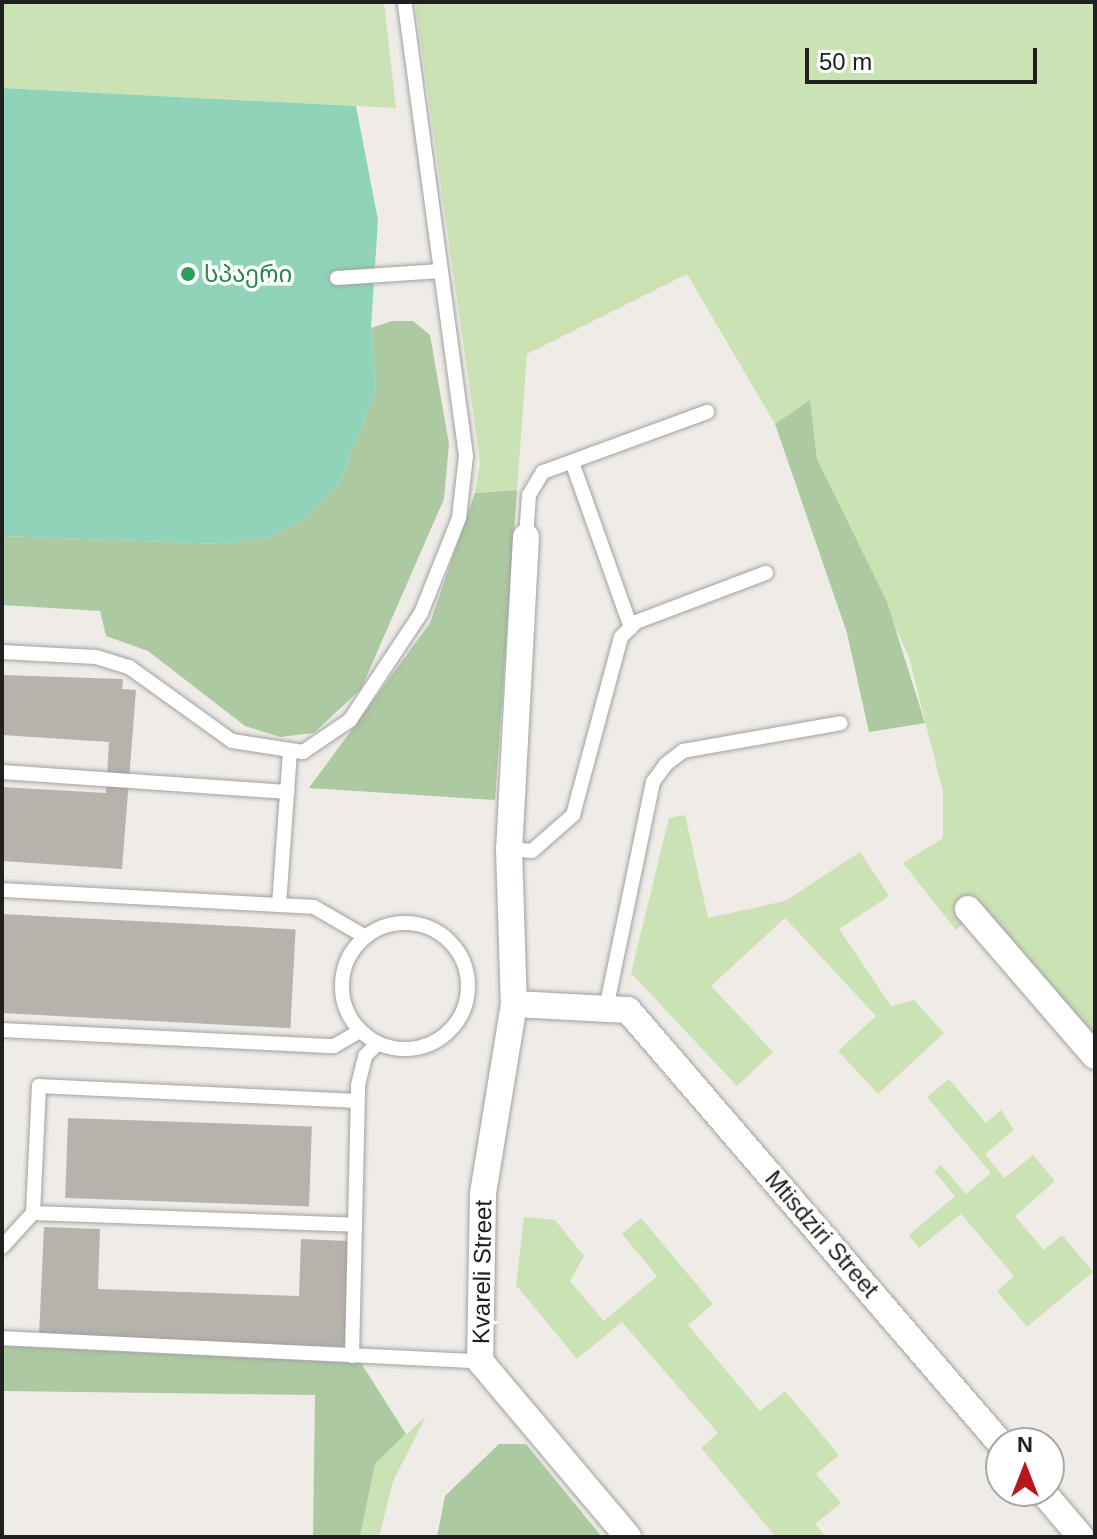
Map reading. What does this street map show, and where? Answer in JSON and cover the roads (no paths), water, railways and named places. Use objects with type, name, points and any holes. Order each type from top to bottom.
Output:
[{"type":"street","name":"Kvareli Street","points":[[526,537],[509,849],[514,1004],[483,1194],[480,1361],[628,1537]]},
{"type":"street","points":[[968,909],[1095,1056]]},
{"type":"street","points":[[514,1004],[607,1004]]},
{"type":"street","name":"Mtisdziri Street","points":[[607,1004],[643,1025],[986,1427]]},
{"type":"street","points":[[1056,1507],[1081,1537]]},
{"type":"lane","points":[[2,652],[96,657],[129,667],[232,741],[290,752],[325,741],[350,720],[421,613],[459,518],[466,456],[405,2]]},
{"type":"lane","points":[[337,278],[441,271]]},
{"type":"lane","points":[[526,537],[536,484],[543,472],[707,412]]},
{"type":"lane","points":[[572,462],[631,628]]},
{"type":"lane","points":[[509,849],[532,851],[573,815],[609,661],[631,628],[766,573]]},
{"type":"lane","points":[[607,1004],[653,782],[666,764],[683,751],[841,723]]},
{"type":"lane","points":[[279,905],[290,752]]},
{"type":"lane","points":[[2,772],[287,792]]},
{"type":"lane","points":[[2,890],[314,907],[364,936]]},
{"type":"lane","points":[[425,925],[443,935],[466,968],[464,1009],[445,1033],[419,1048],[378,1043],[360,1031],[341,994],[346,962],[364,936],[383,926],[425,925]]},
{"type":"lane","points":[[2,1030],[334,1046],[360,1031]]},
{"type":"lane","points":[[352,1356],[359,1067],[378,1043]]},
{"type":"lane","points":[[2,1247],[33,1213],[39,1086],[357,1101]]},
{"type":"lane","points":[[33,1213],[355,1225]]},
{"type":"lane","points":[[2,1338],[480,1361]]},
{"type":"place","name":"სპაერი","points":[[188,274]]}]
